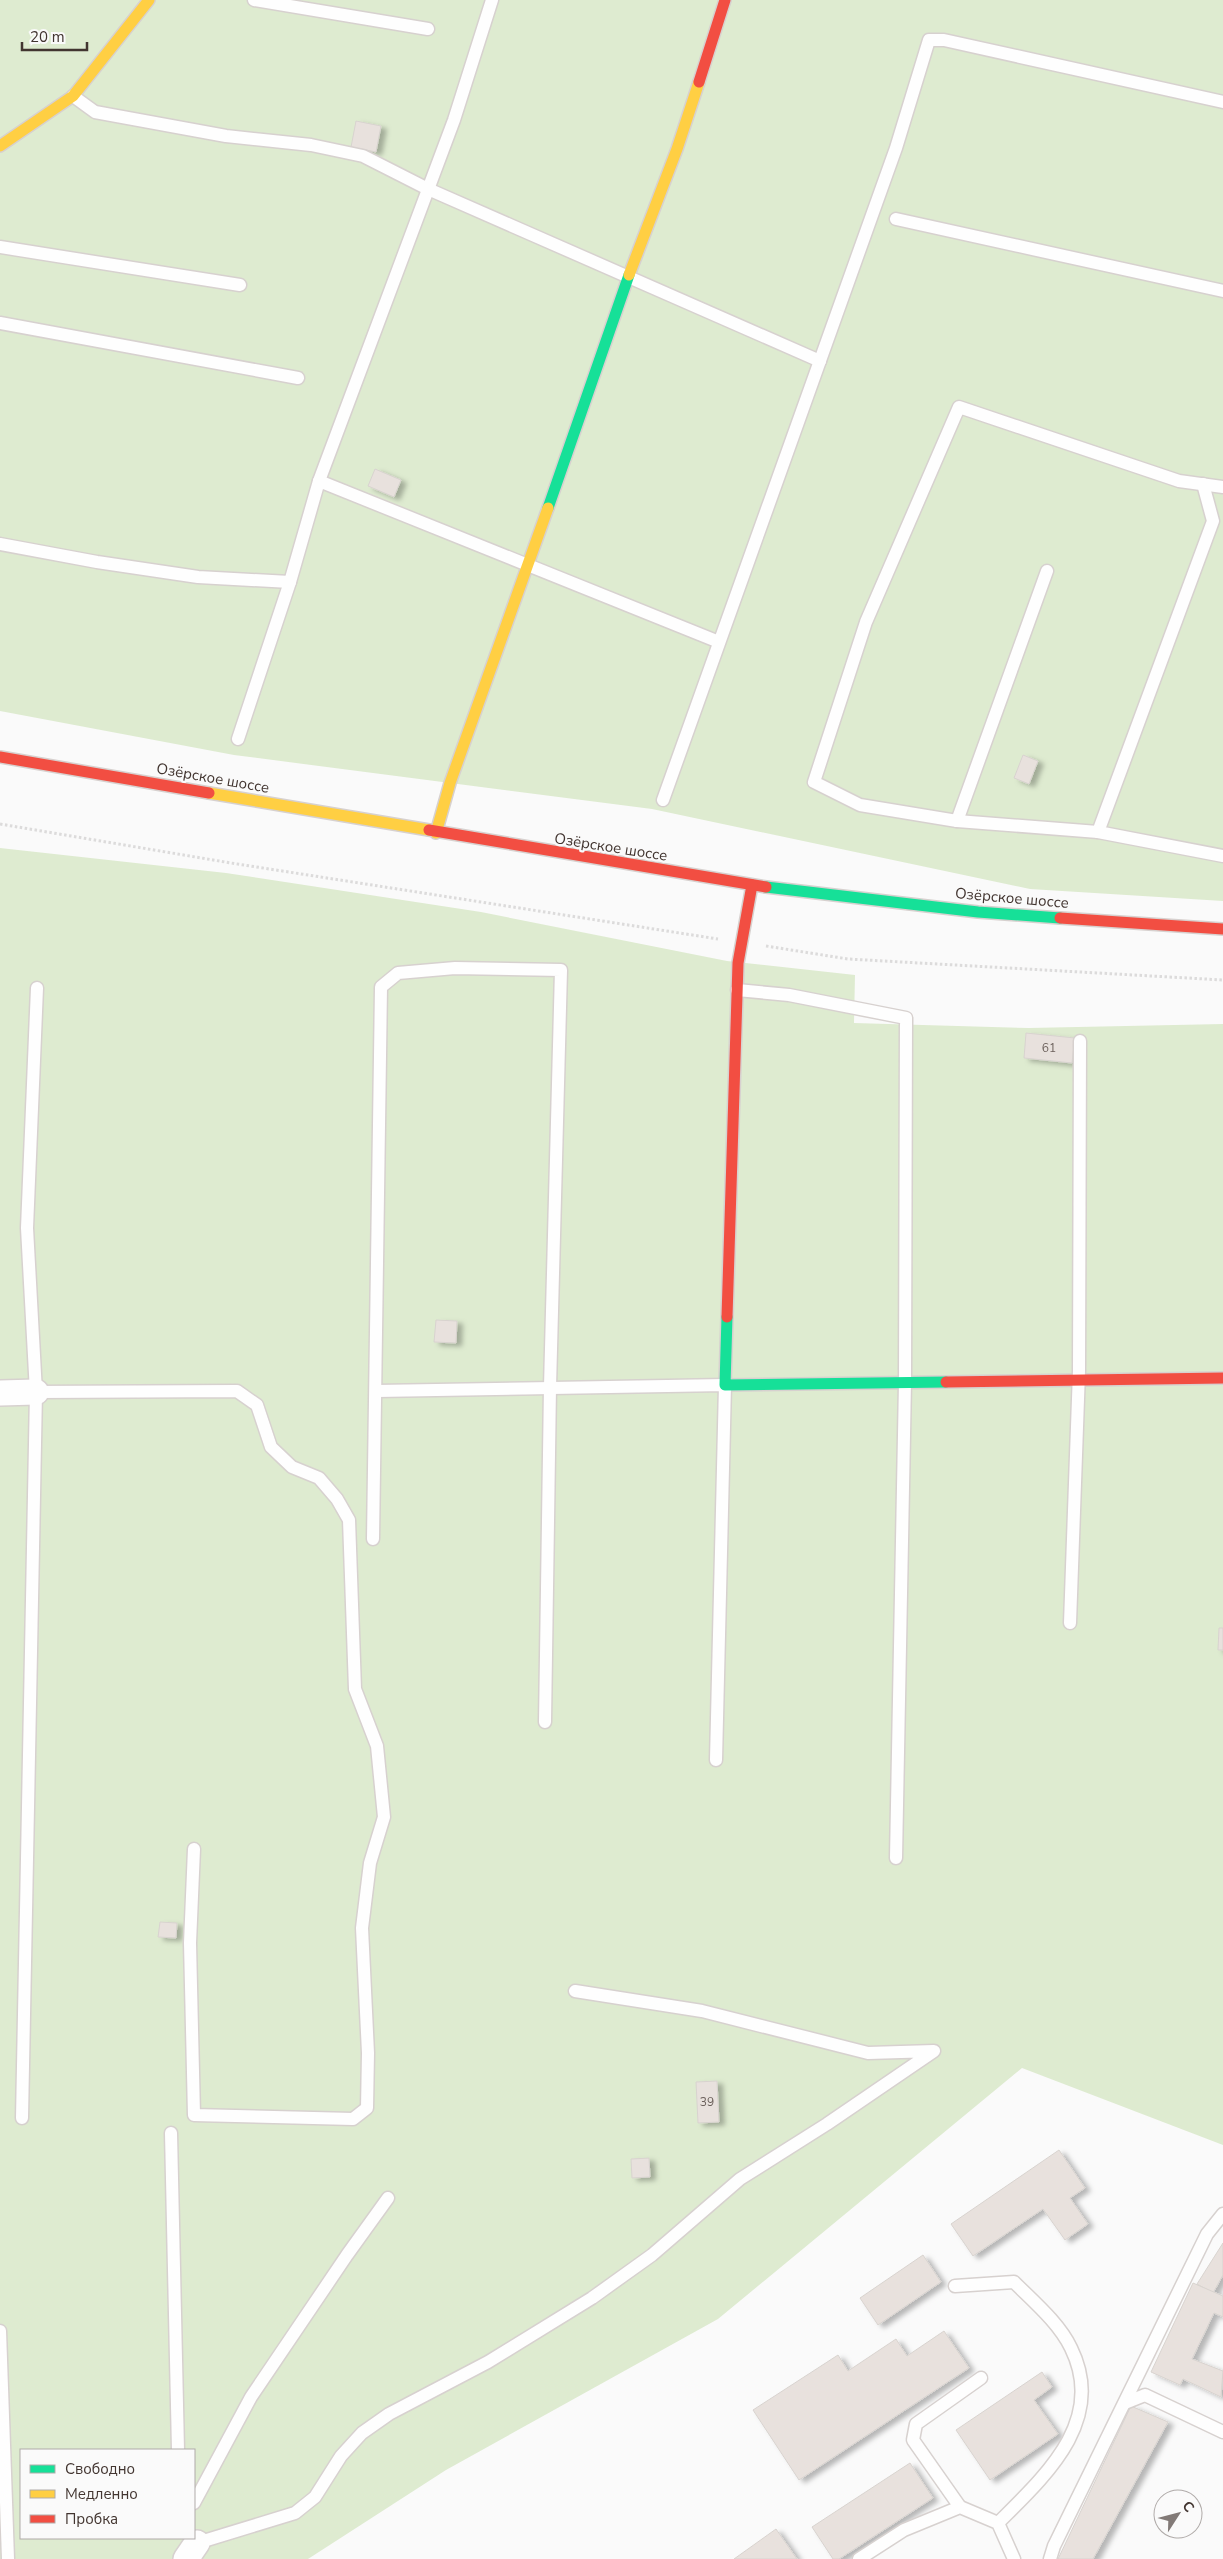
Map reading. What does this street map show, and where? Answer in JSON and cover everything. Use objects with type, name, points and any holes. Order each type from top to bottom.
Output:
[{"type":"street","points":[[0,146],[73,96],[149,0]]},
{"type":"street","points":[[436,833],[450,783],[628,277],[677,149],[724,0]]},
{"type":"street","name":"Озёрское шоссе","points":[[0,757],[436,833],[752,885],[978,912],[1223,929]]},
{"type":"street","points":[[752,885],[741,942],[737,990],[725,1385],[1223,1378]]},
{"type":"street","points":[[0,1393],[36,1392]]},
{"type":"lane","points":[[254,0],[428,29]]},
{"type":"lane","points":[[238,739],[290,582],[319,481],[454,120],[492,0]]},
{"type":"lane","points":[[663,800],[896,148],[929,40],[944,40],[1223,102]]},
{"type":"lane","points":[[73,96],[95,112],[226,136],[311,145],[363,156],[428,189],[820,361]]},
{"type":"lane","points":[[896,219],[1223,291]]},
{"type":"lane","points":[[0,247],[240,286]]},
{"type":"lane","points":[[0,323],[298,378]]},
{"type":"lane","points":[[1223,487],[1178,481],[959,407],[866,622],[814,782],[860,805],[957,821],[1098,832],[1223,856]]},
{"type":"lane","points":[[319,481],[718,642]]},
{"type":"lane","points":[[1098,832],[1213,521],[1203,484]]},
{"type":"lane","points":[[0,544],[97,562],[198,577],[290,582]]},
{"type":"lane","points":[[957,821],[1047,571]]},
{"type":"lane","points":[[373,1539],[377,1391],[381,987],[398,974],[455,968],[561,970],[550,1387],[545,1722]]},
{"type":"lane","points":[[22,2118],[36,1392],[27,1228],[37,988]]},
{"type":"lane","points":[[737,990],[789,995],[906,1018],[904,1382],[896,1858]]},
{"type":"lane","points":[[1070,1623],[1077,1380],[1079,1371],[1080,1041]]},
{"type":"lane","points":[[377,1391],[725,1385],[716,1760]]},
{"type":"lane","points":[[36,1392],[237,1391],[257,1405],[272,1447],[292,1467],[318,1478],[337,1499],[349,1520],[356,1689],[377,1746],[384,1817],[370,1863],[362,1928],[368,2053],[367,2108],[353,2119],[194,2115],[190,1943],[194,1849]]},
{"type":"lane","points":[[192,2546],[295,2513],[315,2497],[341,2456],[362,2433],[389,2414],[488,2362],[592,2298],[652,2256],[740,2179],[827,2124],[934,2051],[868,2053],[702,2011],[575,1991]]},
{"type":"lane","points":[[171,2133],[178,2449]]},
{"type":"lane","points":[[195,2502],[251,2398],[347,2255],[388,2198]]},
{"type":"lane","points":[[1050,2559],[1054,2546],[1207,2234],[1223,2214]]},
{"type":"lane","points":[[955,2286],[1014,2282],[1047,2315],[1071,2348],[1083,2386],[1076,2428],[1047,2474],[998,2523]]},
{"type":"lane","points":[[0,2331],[8,2559]]},
{"type":"lane","points":[[980,2378],[916,2424],[913,2440],[960,2507],[998,2523],[1014,2559]]},
{"type":"lane","points":[[1125,2403],[1144,2395],[1223,2432]]},
{"type":"lane","points":[[859,2559],[904,2530],[960,2507]]},
{"type":"path","points":[[0,824],[241,865],[848,959],[1223,980]]},
{"type":"green space","points":[[0,0],[1223,0],[1223,901],[1030,889],[652,809],[234,755],[0,711]]},
{"type":"green space","points":[[0,848],[226,873],[481,912],[727,961],[855,975],[854,1023],[1029,1028],[1223,1024],[1223,2145],[1022,2068],[718,2319],[446,2470],[308,2559],[0,2559]]},
{"type":"building","points":[[356,121],[381,126],[376,152],[351,147]]},
{"type":"building","points":[[375,469],[401,480],[394,497],[368,486]]},
{"type":"building","points":[[1023,755],[1038,761],[1029,784],[1014,778]]},
{"type":"building","points":[[1026,1033],[1075,1038],[1072,1063],[1024,1058]]},
{"type":"building","points":[[436,1320],[457,1321],[456,1343],[434,1342]]},
{"type":"building","points":[[1219,1628],[1223,1628],[1223,1650],[1218,1650]]},
{"type":"building","points":[[160,1922],[177,1923],[176,1938],[158,1937]]},
{"type":"building","points":[[717,2081],[719,2122],[698,2123],[696,2082]]},
{"type":"building","points":[[1059,2150],[1085,2188],[1070,2198],[1088,2224],[1065,2240],[1043,2209],[973,2256],[951,2224]]},
{"type":"building","points":[[649,2158],[650,2177],[632,2178],[631,2159]]},
{"type":"building","points":[[1223,2243],[1223,2275],[1213,2293],[1197,2284]]},
{"type":"building","points":[[923,2255],[941,2282],[878,2325],[860,2298]]},
{"type":"building","points":[[1193,2283],[1223,2296],[1223,2317],[1214,2313],[1192,2359],[1223,2371],[1221,2397],[1183,2379],[1180,2385],[1151,2372]]},
{"type":"building","points":[[944,2331],[969,2368],[799,2480],[753,2410],[838,2355],[848,2371],[896,2339],[907,2356]]},
{"type":"building","points":[[1042,2372],[1052,2387],[1034,2400],[1058,2434],[990,2480],[956,2430]]},
{"type":"building","points":[[1131,2406],[1168,2422],[1093,2559],[1058,2559]]},
{"type":"building","points":[[910,2463],[933,2498],[839,2559],[833,2559],[812,2527]]},
{"type":"building","points":[[776,2529],[797,2559],[734,2559]]},
{"type":"traffic: fast","points":[[548,508],[629,275]]},
{"type":"traffic: fast","points":[[766,887],[978,912],[1060,918]]},
{"type":"traffic: fast","points":[[727,1317],[725,1385],[946,1382]]},
{"type":"traffic: slow","points":[[0,146],[73,96],[149,0]]},
{"type":"traffic: slow","points":[[629,275],[677,149],[699,82]]},
{"type":"traffic: slow","points":[[436,833],[450,783],[548,508]]},
{"type":"traffic: slow","points":[[209,793],[429,830]]},
{"type":"traffic: jam","points":[[699,82],[725,0]]},
{"type":"traffic: jam","points":[[0,757],[209,793]]},
{"type":"traffic: jam","points":[[429,830],[766,887]]},
{"type":"traffic: jam","points":[[727,1317],[738,963],[752,885]]},
{"type":"traffic: jam","points":[[1060,918],[1223,929]]},
{"type":"traffic: jam","points":[[946,1382],[1223,1378]]}]
